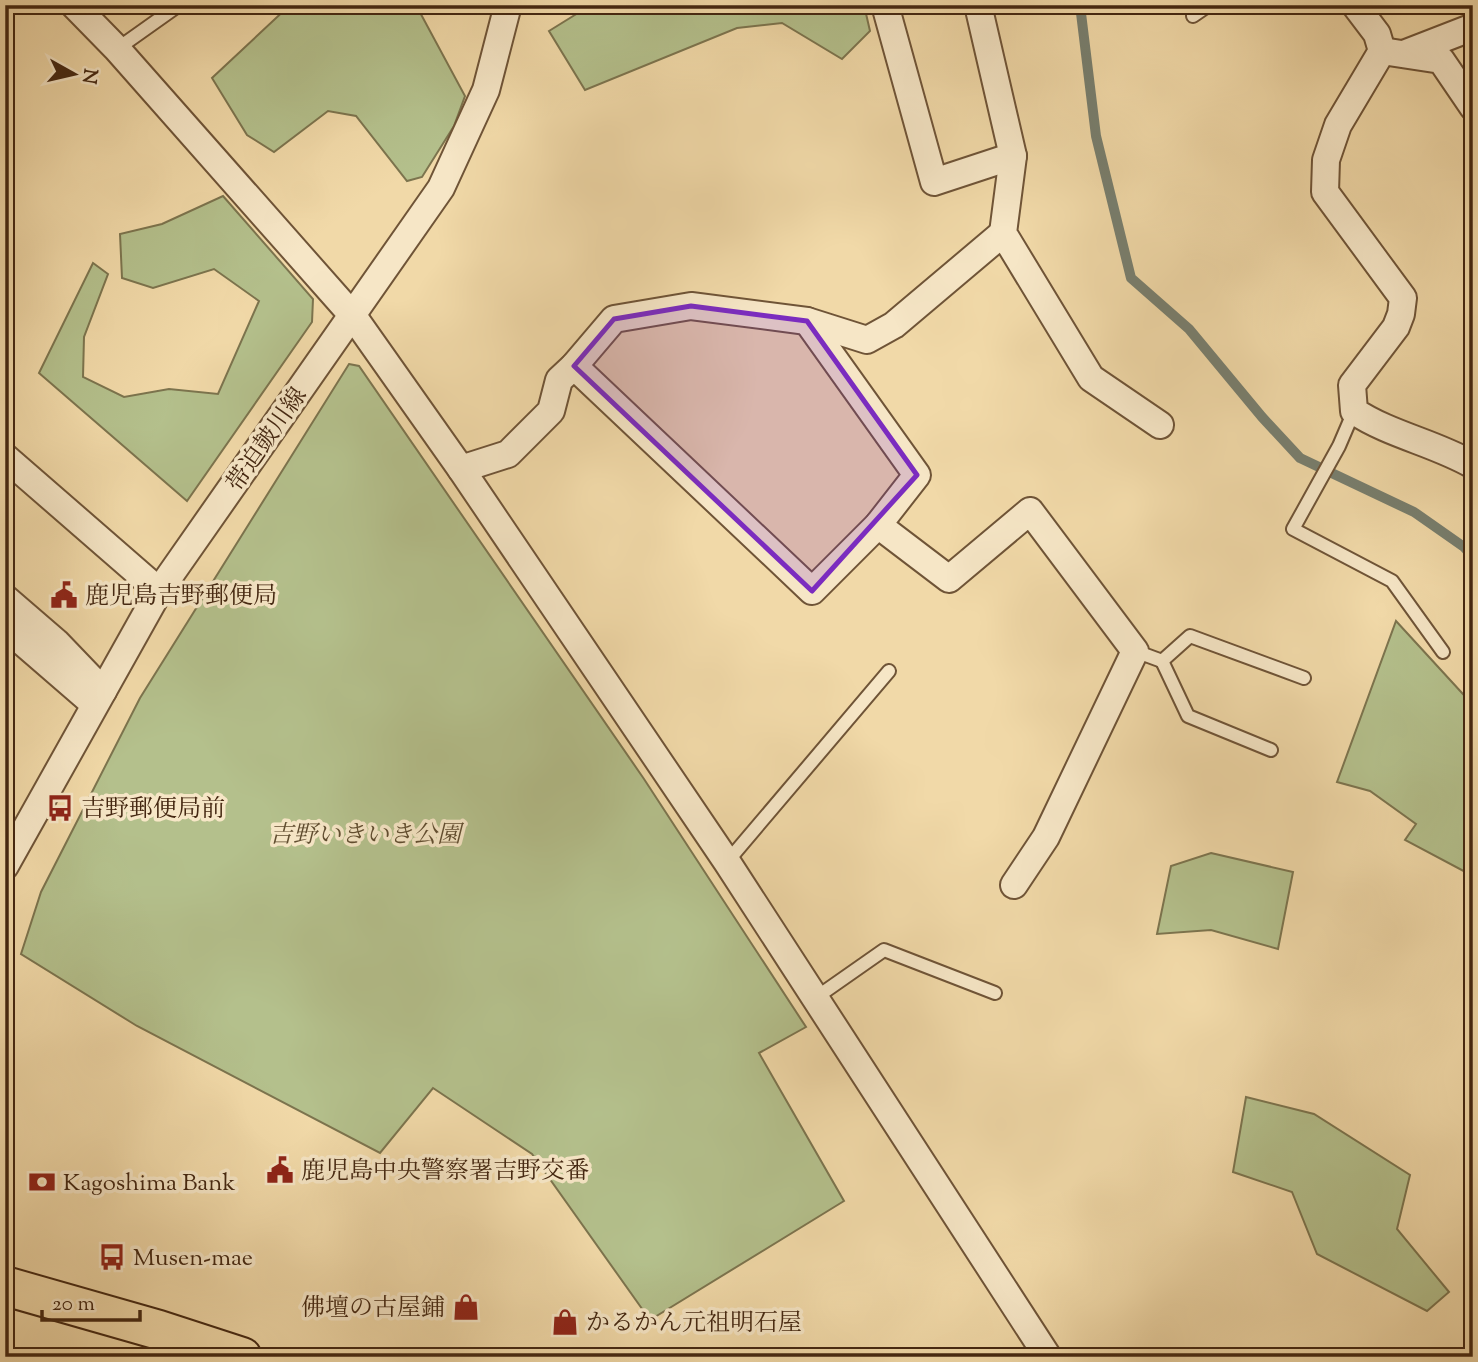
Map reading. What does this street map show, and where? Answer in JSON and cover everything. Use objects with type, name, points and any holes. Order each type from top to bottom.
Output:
[{"type":"main road","points":[[5,1286],[242,1357]]},
{"type":"street","points":[[74,5],[117,49],[353,316],[461,469],[727,862],[1048,1357]]},
{"type":"street","name":"帯迫皷川線","points":[[5,866],[159,591],[441,188],[486,90],[508,5]]},
{"type":"street","points":[[885,5],[934,183],[1013,156]]},
{"type":"street","points":[[978,5],[1013,156],[1003,233],[1091,378],[1160,425]]},
{"type":"street","points":[[1355,5],[1393,53],[1441,60],[1473,107]]},
{"type":"street","points":[[1473,27],[1393,53],[1338,125],[1326,160],[1325,192],[1403,298],[1396,327],[1352,384],[1354,411],[1372,423],[1456,455],[1473,465]]},
{"type":"street","points":[[461,469],[508,454],[551,411],[559,380],[614,318],[691,306],[807,321],[867,340],[894,325],[1003,233]]},
{"type":"street","points":[[574,366],[812,591],[877,525],[917,475],[807,321]]},
{"type":"street","points":[[5,457],[159,591]]},
{"type":"street","points":[[877,525],[949,579],[1030,512],[1135,651],[1046,837],[1014,885]]},
{"type":"street","points":[[5,598],[56,642],[99,698]]},
{"type":"street","points":[[5,627],[99,698]]},
{"type":"lane","points":[[117,49],[179,5]]},
{"type":"lane","points":[[1193,16],[1209,5]]},
{"type":"lane","points":[[1354,411],[1339,446],[1293,529],[1392,581],[1443,652]]},
{"type":"lane","points":[[1162,661],[1190,636],[1304,678]]},
{"type":"lane","points":[[1135,651],[1162,661],[1188,716],[1270,750]]},
{"type":"lane","points":[[727,862],[889,671]]},
{"type":"lane","points":[[814,999],[884,950],[995,993]]},
{"type":"highlighted area","points":[[691,306],[807,321],[917,475],[812,591],[574,366],[614,319]]},
{"type":"green space","points":[[290,5],[416,5],[465,96],[454,126],[422,177],[407,181],[356,116],[328,111],[274,152],[247,135],[212,78]]},
{"type":"green space","points":[[591,5],[864,5],[870,31],[842,59],[782,23],[737,28],[585,90],[549,31]]},
{"type":"green space","points":[[223,196],[313,299],[312,322],[187,501],[39,373],[93,263],[108,274],[84,337],[83,377],[124,397],[169,389],[218,394],[259,301],[214,269],[153,288],[122,278],[120,234],[162,224]]},
{"type":"green space","name":"吉野いきいき公園","points":[[349,364],[359,366],[644,779],[806,1027],[759,1053],[844,1201],[650,1320],[532,1154],[433,1088],[380,1153],[137,1026],[21,954],[41,892],[140,698]]},
{"type":"green space","points":[[1396,621],[1473,705],[1473,876],[1405,840],[1416,824],[1370,791],[1337,782]]},
{"type":"green space","points":[[1211,853],[1293,872],[1278,949],[1211,930],[1157,934],[1171,866]]},
{"type":"green space","points":[[1246,1097],[1314,1114],[1410,1175],[1397,1229],[1449,1292],[1427,1311],[1317,1254],[1292,1192],[1233,1172]]},
{"type":"waterway","points":[[1080,5],[1096,136],[1131,278],[1189,329],[1300,458],[1414,512],[1464,547],[1473,557]]},
{"type":"place","name":"鹿児島吉野郵便局","points":[[64,595]]},
{"type":"place","name":"吉野郵便局前","points":[[60,808]]},
{"type":"place","name":"鹿児島中央警察署吉野交番","points":[[280,1170]]},
{"type":"place","name":"Kagoshima Bank","points":[[42,1182]]},
{"type":"place","name":"Musen-mae","points":[[112,1257]]},
{"type":"place","name":"佛壇の古屋鋪","points":[[466,1307]]},
{"type":"place","name":"かるかん元祖明石屋","points":[[565,1322]]}]
